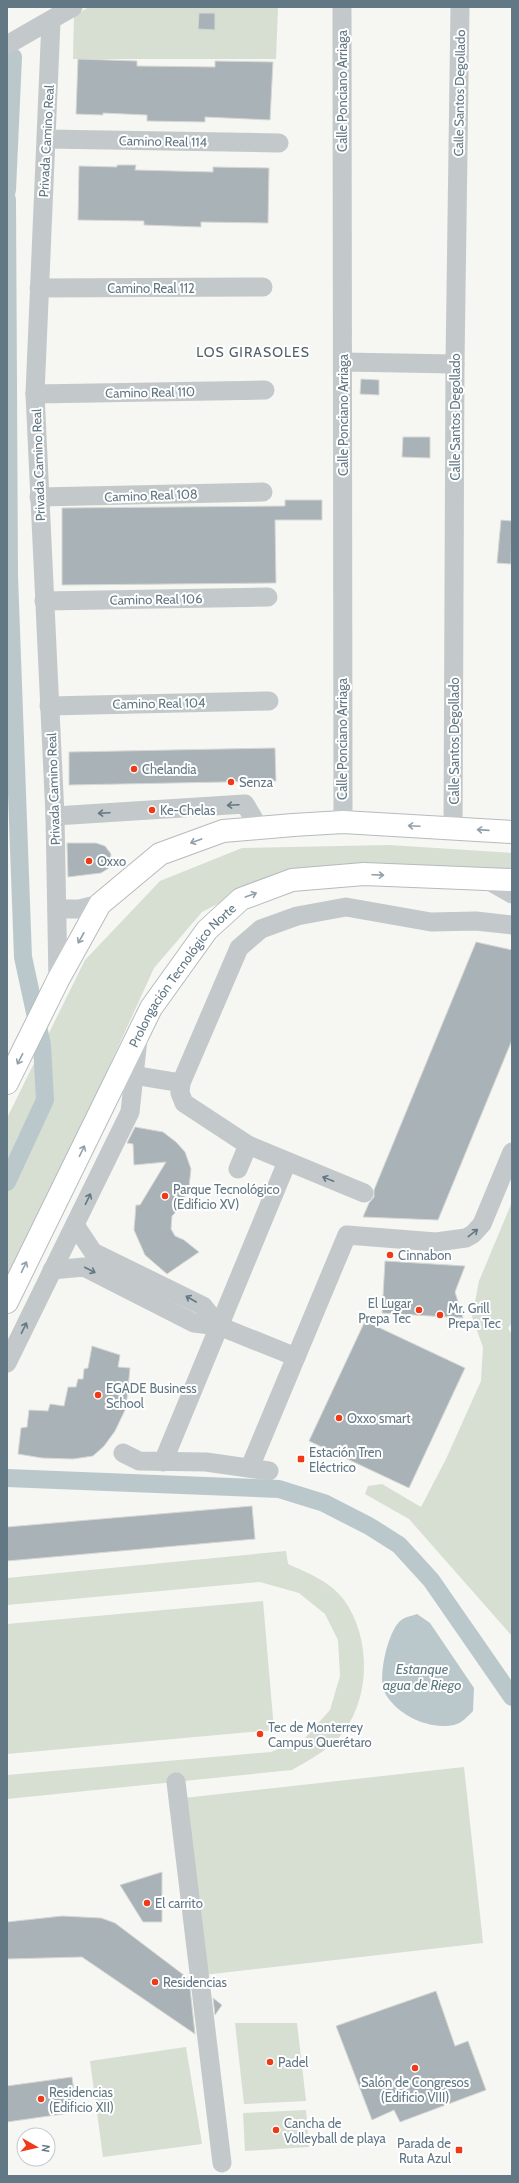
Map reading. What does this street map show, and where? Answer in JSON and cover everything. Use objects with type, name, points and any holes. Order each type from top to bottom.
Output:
[{"type":"main road","points":[[7,1083],[58,980],[100,904],[160,854],[223,831],[343,822],[512,832]]},
{"type":"main road","name":"Prolongación Tecnológico Norte","points":[[7,1302],[126,1076],[138,1036],[150,1008],[206,930],[242,899],[292,880],[364,874],[512,880]]},
{"type":"street","points":[[7,45],[73,7]]},
{"type":"street","name":"Calle Ponciano Arriaga","points":[[342,7],[343,362],[341,633],[343,822]]},
{"type":"street","name":"Calle Santos Degollado","points":[[453,828],[455,364],[460,7]]},
{"type":"street","name":"Privada Camino Real","points":[[51,21],[35,394],[55,816],[58,980]]},
{"type":"street","name":"Camino Real 114","points":[[47,139],[279,143]]},
{"type":"street","name":"Camino Real 112","points":[[39,288],[263,287]]},
{"type":"street","points":[[343,362],[455,364]]},
{"type":"street","name":"Camino Real 110","points":[[35,394],[265,390]]},
{"type":"street","name":"Camino Real 108","points":[[39,497],[264,492]]},
{"type":"street","name":"Camino Real 106","points":[[44,601],[268,597]]},
{"type":"street","name":"Camino Real 104","points":[[49,706],[269,701]]},
{"type":"street","points":[[55,816],[245,804],[259,828]]},
{"type":"street","points":[[484,878],[512,894]]},
{"type":"street","points":[[57,909],[79,909],[100,904]]},
{"type":"street","points":[[364,1193],[248,1145],[184,1103],[180,1093],[181,1083],[240,948],[261,930],[297,916],[346,907],[431,922],[476,921],[512,925]]},
{"type":"street","points":[[7,1363],[130,1112],[126,1076],[181,1083]]},
{"type":"street","points":[[238,1169],[248,1145]]},
{"type":"street","points":[[250,1467],[347,1235],[436,1242],[466,1238],[473,1234],[482,1224],[512,1152]]},
{"type":"street","points":[[163,1462],[287,1162]]},
{"type":"street","points":[[75,1225],[93,1252],[203,1306],[219,1326]]},
{"type":"street","points":[[52,1270],[84,1267],[194,1323],[219,1326],[296,1357]]},
{"type":"street","points":[[123,1453],[139,1461],[206,1462],[270,1471]]},
{"type":"street","points":[[176,1782],[222,2163]]},
{"type":"shaded area","points":[[89,7],[278,7],[276,59],[73,59],[74,16]]},
{"type":"shaded area","points":[[389,845],[512,853],[512,872],[276,874],[202,912],[154,968],[7,1291],[7,1118],[85,960],[160,881],[242,848]]},
{"type":"shaded area","points":[[512,1202],[512,1323],[508,1328],[512,1335],[512,1636],[409,1519],[365,1494],[368,1486],[382,1484],[421,1507],[446,1459],[481,1381],[483,1347],[472,1317],[479,1281]]},
{"type":"shaded area","points":[[286,1551],[288,1564],[326,1583],[339,1594],[353,1614],[359,1630],[363,1647],[363,1682],[353,1715],[345,1730],[334,1742],[321,1753],[292,1770],[7,1799],[7,1775],[271,1752],[305,1738],[330,1710],[340,1676],[338,1640],[325,1614],[299,1593],[260,1582],[7,1605],[7,1578]]},
{"type":"shaded area","points":[[263,1601],[274,1730],[7,1754],[7,1624]]},
{"type":"shaded area","points":[[464,1767],[483,1943],[203,1975],[184,1798]]},
{"type":"shaded area","name":"Padel","points":[[235,2023],[297,2023],[306,2101],[244,2104]]},
{"type":"shaded area","points":[[186,2047],[202,2144],[103,2157],[90,2061]]},
{"type":"shaded area","name":"Cancha de Volleyball de playa","points":[[306,2110],[309,2147],[245,2151],[243,2113]]},
{"type":"water","name":"Estanque agua de Riego","points":[[417,1614],[430,1623],[474,1688],[473,1711],[464,1720],[457,1724],[437,1726],[415,1720],[405,1714],[389,1700],[384,1691],[382,1684],[383,1665],[392,1634],[400,1621]]},
{"type":"building","points":[[199,13],[215,13],[215,30],[198,29]]},
{"type":"building","points":[[78,59],[137,61],[137,66],[215,67],[215,61],[273,62],[270,120],[205,117],[205,122],[147,121],[147,115],[103,113],[103,115],[76,114]]},
{"type":"building","points":[[117,165],[136,165],[135,170],[213,172],[213,167],[269,168],[268,223],[201,222],[201,227],[144,225],[144,221],[78,220],[79,166],[117,167]]},
{"type":"building","points":[[361,379],[379,380],[379,395],[360,394]]},
{"type":"building","points":[[403,437],[430,437],[430,458],[402,457]]},
{"type":"building","points":[[285,500],[322,500],[322,520],[275,520],[276,583],[62,585],[62,508],[285,506]]},
{"type":"building","points":[[501,520],[512,521],[511,564],[497,563]]},
{"type":"building","points":[[275,748],[276,781],[69,785],[69,752]]},
{"type":"building","name":"Oxxo","points":[[67,843],[96,843],[105,846],[111,854],[109,868],[101,873],[68,877]]},
{"type":"building","points":[[476,942],[512,950],[512,1040],[438,1220],[363,1217],[369,1203],[374,1197],[374,1190]]},
{"type":"building","name":"Parque Tecnológico (Edificio XV)","points":[[135,1127],[163,1132],[176,1142],[185,1152],[191,1169],[189,1187],[179,1209],[172,1216],[171,1229],[175,1236],[184,1240],[199,1252],[167,1274],[145,1255],[134,1230],[136,1205],[140,1205],[166,1162],[134,1165],[133,1144],[127,1143]]},
{"type":"building","points":[[385,1261],[465,1266],[455,1292],[463,1318],[382,1313]]},
{"type":"building","points":[[365,1321],[465,1368],[409,1488],[309,1441]]},
{"type":"building","points":[[92,1346],[120,1355],[118,1367],[130,1368],[126,1408],[115,1431],[104,1446],[93,1456],[73,1459],[42,1458],[18,1454],[21,1428],[27,1427],[29,1410],[48,1411],[50,1404],[64,1406],[68,1387],[76,1387],[78,1379],[83,1379],[84,1369],[88,1368]]},
{"type":"building","points":[[252,1506],[255,1539],[7,1561],[7,1527]]},
{"type":"building","name":"El carrito","points":[[162,1872],[162,1922],[143,1922],[120,1885]]},
{"type":"building","name":"Residencias","points":[[62,1916],[101,1918],[115,1923],[189,1979],[195,2034],[82,1957],[7,1959],[7,1922]]},
{"type":"building","name":"Salón de Congresos (Edificio VIII)","points":[[436,1991],[455,2046],[468,2041],[486,2090],[400,2122],[394,2110],[372,2120],[336,2026]]},
{"type":"building","points":[[213,1998],[222,2005],[215,2015]]},
{"type":"building","name":"Residencias (Edificio XII)","points":[[72,2077],[77,2112],[7,2122],[7,2086]]},
{"type":"waterway","points":[[7,190],[13,57]]},
{"type":"waterway","points":[[7,199],[9,576],[23,957],[42,1045],[45,1100],[7,1182]]},
{"type":"waterway","points":[[7,1478],[279,1489],[324,1503],[369,1526],[399,1545],[431,1580],[512,1697]]},
{"type":"place","name":"Chelandia","points":[[134,769]]},
{"type":"place","name":"Senza","points":[[231,782]]},
{"type":"place","name":"Ke-Chelas","points":[[152,810]]},
{"type":"place","name":"Oxxo","points":[[89,861]]},
{"type":"place","name":"Parque Tecnológico (Edificio XV)","points":[[165,1196]]},
{"type":"place","name":"Cinnabon","points":[[390,1255]]},
{"type":"place","name":"El Lugar Prepa Tec","points":[[419,1310]]},
{"type":"place","name":"Mr. Grill Prepa Tec","points":[[440,1315]]},
{"type":"place","name":"EGADE Business School","points":[[98,1395]]},
{"type":"place","name":"Oxxo smart","points":[[339,1418]]},
{"type":"place","name":"Estación Tren Eléctrico","points":[[301,1459]]},
{"type":"place","name":"Tec de Monterrey Campus Querétaro","points":[[260,1734]]},
{"type":"place","name":"El carrito","points":[[147,1903]]},
{"type":"place","name":"Residencias","points":[[155,1982]]},
{"type":"place","name":"Padel","points":[[270,2062]]},
{"type":"place","name":"Salón de Congresos (Edificio VIII)","points":[[415,2068]]},
{"type":"place","name":"Residencias (Edificio XII)","points":[[41,2099]]},
{"type":"place","name":"Cancha de Volleyball de playa","points":[[276,2130]]},
{"type":"place","name":"Parada de Ruta Azul","points":[[459,2150]]},
{"type":"district","name":"LOS GIRASOLES","points":[[253,352]]}]
